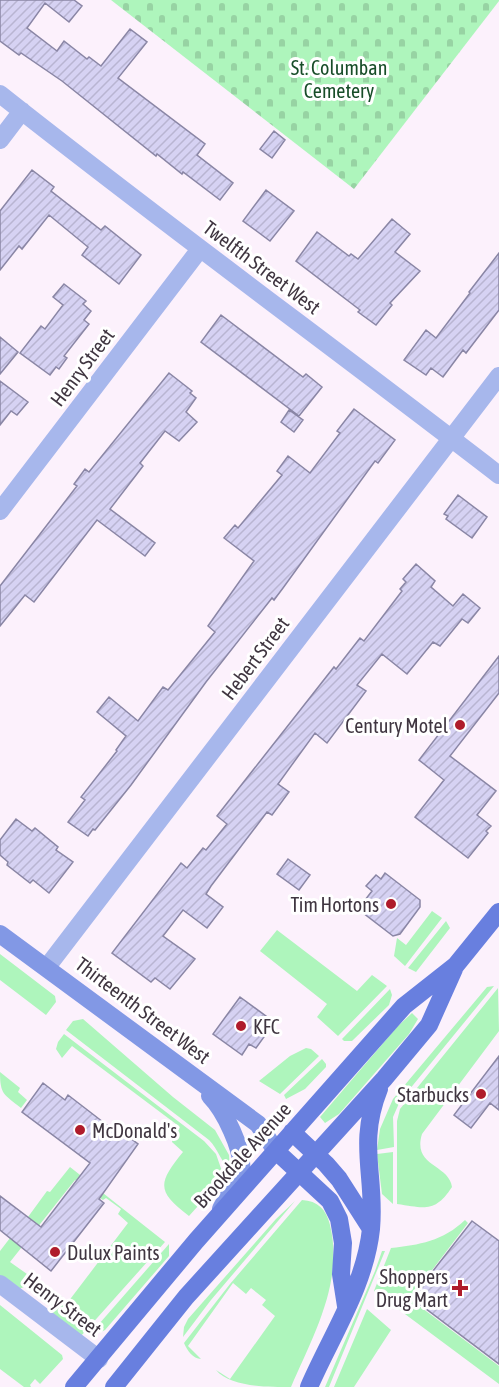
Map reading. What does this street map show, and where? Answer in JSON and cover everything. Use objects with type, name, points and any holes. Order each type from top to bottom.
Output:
[{"type":"main road","name":"Brookdale Avenue","points":[[74,1387],[216,1218],[404,1006],[456,965],[499,912]]},
{"type":"main road","name":"Brookdale Avenue","points":[[114,1387],[186,1298],[429,1025],[456,965]]},
{"type":"main road","points":[[309,1387],[317,1367],[333,1341],[359,1278],[368,1249],[372,1204],[368,1165],[368,1129],[371,1108],[384,1078]]},
{"type":"main road","points":[[292,1132],[316,1154],[349,1191],[371,1229]]},
{"type":"main road","points":[[276,1151],[330,1201],[339,1218],[343,1243],[341,1274],[346,1306]]},
{"type":"street","name":"Twelfth Street West","points":[[0,94],[200,249],[499,475]]},
{"type":"street","points":[[0,140],[22,111]]},
{"type":"street","name":"Henry Street","points":[[0,511],[200,249]]},
{"type":"street","name":"Hebert Street","points":[[47,968],[499,376]]},
{"type":"street","name":"Thirteenth Street West","points":[[0,934],[258,1124],[276,1151]]},
{"type":"street","points":[[184,1069],[219,1105],[239,1151],[241,1170],[216,1218]]},
{"type":"street","name":"Thirteenth Street West","points":[[258,1124],[266,1124],[292,1132]]},
{"type":"street","name":"Henry Street","points":[[0,1284],[99,1359]]},
{"type":"green space","name":"St. Columban Cemetery","points":[[111,0],[499,0],[499,1],[354,189]]},
{"type":"green space","points":[[432,911],[442,918],[405,966],[394,956],[397,938],[406,945]]},
{"type":"green space","points":[[446,921],[450,928],[416,972],[408,968]]},
{"type":"green space","points":[[277,930],[357,991],[372,975],[387,986],[338,1036],[317,1017],[327,1004],[260,951]]},
{"type":"green space","points":[[0,954],[55,996],[56,1002],[46,1015],[0,980]]},
{"type":"green space","points":[[494,986],[400,1101],[393,1117],[394,1147],[377,1150],[380,1129],[393,1099],[487,987]]},
{"type":"green space","points":[[498,988],[499,1031],[422,1134],[420,1145],[422,1153],[445,1174],[452,1187],[440,1201],[429,1207],[397,1204],[397,1121],[400,1109]]},
{"type":"green space","points":[[390,989],[392,995],[389,1005],[352,1041],[344,1041],[342,1039]]},
{"type":"green space","points":[[412,1013],[418,1019],[409,1034],[339,1114],[325,1123],[320,1117],[397,1027]]},
{"type":"green space","points":[[83,1019],[215,1130],[229,1155],[230,1171],[209,1140],[66,1030],[73,1021]]},
{"type":"green space","points":[[64,1034],[204,1141],[216,1154],[224,1177],[189,1216],[171,1200],[164,1186],[165,1179],[183,1152],[172,1142],[173,1136],[180,1127],[72,1046],[62,1058],[56,1049]]},
{"type":"green space","points":[[306,1048],[319,1056],[280,1094],[259,1081],[290,1056]]},
{"type":"green space","points":[[322,1059],[326,1067],[305,1089],[286,1099],[284,1095]]},
{"type":"green space","points":[[0,1072],[20,1088],[18,1092],[27,1100],[21,1108],[2,1090]]},
{"type":"green space","points":[[393,1152],[393,1204],[382,1194],[377,1154]]},
{"type":"green space","points":[[70,1167],[165,1242],[81,1336],[54,1318],[51,1304],[57,1293],[68,1302],[128,1223],[118,1214],[121,1209],[106,1198],[103,1200],[75,1180],[10,1262],[27,1274],[29,1279],[24,1287],[16,1290],[0,1277],[0,1251],[10,1238],[31,1219],[28,1217],[47,1191],[50,1192]]},
{"type":"green space","points":[[302,1200],[313,1202],[324,1210],[330,1225],[333,1246],[330,1288],[317,1328],[291,1387],[250,1385],[230,1380],[216,1370],[230,1379],[275,1316],[262,1305],[266,1300],[251,1288],[246,1294],[233,1283],[188,1346],[201,1359],[193,1356],[184,1343],[230,1284]]},
{"type":"green space","points":[[295,1201],[211,1300],[183,1337],[188,1319],[276,1219]]},
{"type":"green space","points":[[465,1220],[468,1223],[410,1299],[499,1366],[499,1384],[374,1291],[391,1248],[430,1241],[448,1233]]},
{"type":"green space","points":[[169,1244],[169,1256],[105,1330],[90,1337],[92,1332]]},
{"type":"green space","points":[[382,1251],[385,1251],[329,1387],[325,1387],[375,1271]]},
{"type":"green space","points":[[0,1305],[62,1355],[63,1359],[40,1384],[35,1379],[31,1387],[24,1387],[0,1369]]},
{"type":"green space","points":[[367,1309],[391,1330],[354,1387],[334,1387]]},
{"type":"building","points":[[0,0],[74,0],[82,6],[69,22],[45,3],[27,28],[57,51],[64,41],[87,59],[89,57],[101,66],[130,29],[147,42],[118,78],[205,144],[197,155],[233,183],[220,200],[157,154],[156,156],[62,81],[0,41]]},
{"type":"building","points":[[274,131],[285,140],[272,158],[260,149]]},
{"type":"building","points":[[32,170],[54,187],[51,191],[101,230],[105,226],[141,255],[119,284],[82,255],[88,247],[49,215],[22,249],[19,246],[0,270],[0,211]]},
{"type":"building","points":[[266,190],[294,211],[270,241],[243,221]]},
{"type":"building","points":[[392,219],[410,234],[395,252],[420,271],[390,303],[392,305],[376,325],[296,261],[317,232],[349,256],[351,254],[358,259]]},
{"type":"building","points":[[499,253],[499,310],[466,353],[463,350],[443,377],[431,368],[426,375],[404,360],[426,330],[436,338]]},
{"type":"building","points":[[64,284],[86,301],[83,304],[91,311],[84,320],[89,324],[64,356],[67,358],[59,369],[56,367],[50,375],[20,353],[41,326],[45,329],[63,305],[53,297]]},
{"type":"building","points":[[221,315],[303,377],[306,374],[322,387],[299,416],[201,342]]},
{"type":"building","points":[[0,337],[18,352],[0,374]]},
{"type":"building","points":[[169,373],[192,391],[190,393],[196,398],[186,412],[197,422],[179,441],[165,431],[140,463],[143,466],[110,509],[155,543],[145,556],[97,520],[34,602],[25,595],[0,626],[0,586],[77,486],[74,484],[85,469],[89,472]]},
{"type":"building","points":[[0,381],[28,402],[17,415],[11,411],[0,425]]},
{"type":"building","points":[[354,409],[395,440],[378,463],[375,461],[274,600],[272,598],[206,682],[131,785],[88,836],[68,822],[85,800],[81,797],[126,736],[97,712],[109,697],[138,721],[163,687],[168,690],[215,632],[208,626],[254,561],[224,538],[235,525],[238,528],[282,475],[277,471],[288,456],[310,473],[340,433],[337,431]]},
{"type":"building","points":[[289,410],[303,420],[294,432],[281,422]]},
{"type":"building","points":[[458,495],[487,517],[472,538],[446,519],[448,516],[444,514]]},
{"type":"building","points":[[416,564],[435,581],[431,587],[453,606],[463,594],[480,608],[468,623],[462,619],[440,646],[433,642],[407,674],[382,654],[357,685],[366,691],[327,743],[315,733],[278,784],[289,792],[272,815],[267,812],[211,886],[206,894],[223,907],[207,928],[183,910],[163,936],[195,959],[170,989],[155,978],[151,982],[112,953],[181,863],[187,868],[203,848],[206,850],[227,824],[217,816],[334,667],[336,669],[360,638],[364,641],[402,591],[400,589],[406,582],[403,579]]},
{"type":"building","points":[[499,656],[499,693],[450,756],[496,791],[477,815],[491,826],[468,858],[415,817],[444,780],[419,760]]},
{"type":"building","points":[[16,819],[32,831],[35,828],[58,847],[56,850],[73,862],[49,893],[33,880],[30,883],[7,865],[8,862],[0,855],[0,840]]},
{"type":"building","points":[[288,859],[310,875],[299,890],[277,874]]},
{"type":"building","name":"Tim Hortons","points":[[385,873],[420,900],[420,907],[400,934],[393,936],[358,909],[372,891],[366,886],[376,875],[381,879]]},
{"type":"building","name":"KFC","points":[[240,997],[270,1019],[259,1033],[264,1037],[256,1048],[249,1044],[242,1055],[213,1034]]},
{"type":"building","name":"Starbucks","points":[[499,1056],[499,1110],[490,1103],[471,1128],[454,1115]]},
{"type":"building","points":[[43,1083],[65,1100],[68,1095],[116,1132],[118,1129],[138,1144],[99,1199],[104,1203],[51,1271],[0,1230],[0,1196],[41,1227],[90,1163],[22,1112]]},
{"type":"building","name":"Shoppers Drug Mart","points":[[472,1221],[499,1241],[499,1364],[413,1299]]},
{"type":"place","name":"Century Motel","points":[[460,725]]},
{"type":"place","name":"Tim Hortons","points":[[391,904]]},
{"type":"place","name":"KFC","points":[[241,1026]]},
{"type":"place","name":"Starbucks","points":[[481,1094]]},
{"type":"place","name":"McDonald's","points":[[80,1130]]},
{"type":"place","name":"Dulux Paints","points":[[55,1252]]},
{"type":"place","name":"Shoppers Drug Mart","points":[[460,1288]]}]
